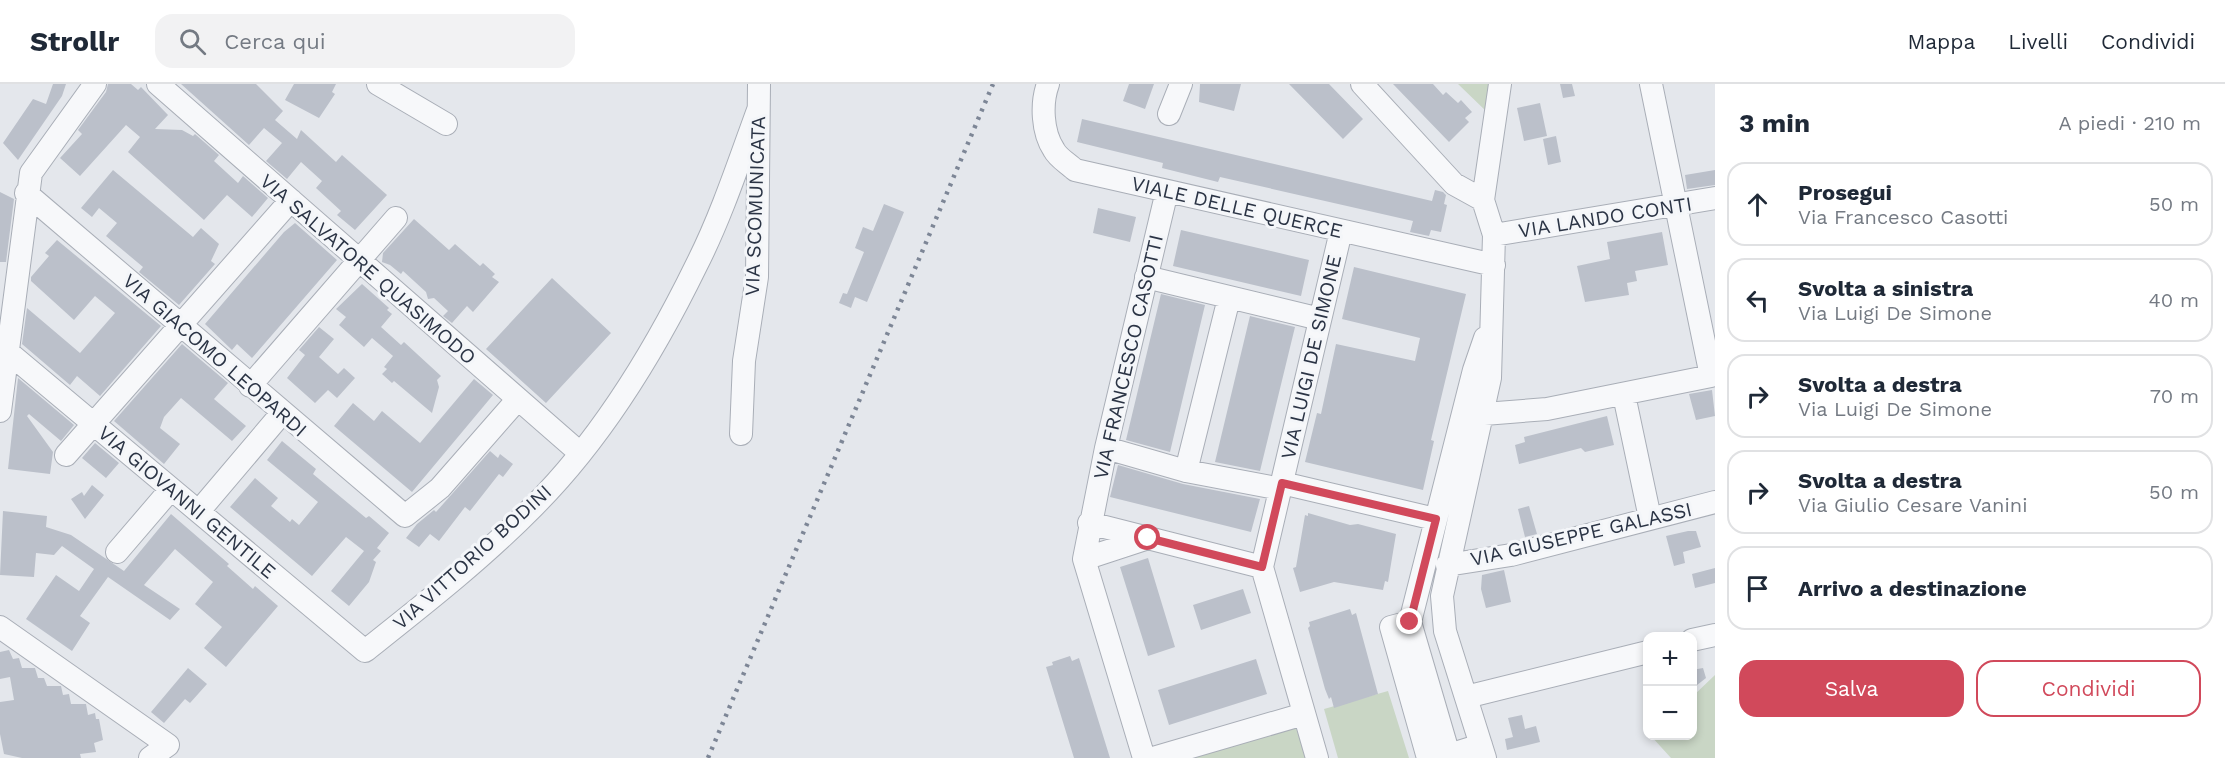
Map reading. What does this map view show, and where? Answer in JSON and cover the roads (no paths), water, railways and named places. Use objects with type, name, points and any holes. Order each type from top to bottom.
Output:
[{"type":"street","points":[[0,411],[9,353],[26,193],[31,173],[95,84]]},
{"type":"street","name":"VIA SALVATORE QUASIMODO","points":[[158,84],[580,453]]},
{"type":"street","points":[[378,84],[446,124]]},
{"type":"street","name":"VIA SCOMUNICATA","points":[[741,434],[744,361],[757,277],[759,84]]},
{"type":"street","name":"VIALE DELLE QUERCE","points":[[1048,84],[1043,97],[1045,124],[1053,150],[1075,170],[1494,265]]},
{"type":"street","points":[[1169,114],[1180,84]]},
{"type":"street","points":[[1362,84],[1454,184],[1483,200]]},
{"type":"street","points":[[1492,318],[1474,370],[1410,622],[1438,757],[1483,751],[1445,631],[1442,596],[1447,565],[1484,414],[1490,378],[1494,265],[1494,235],[1483,200],[1500,84]]},
{"type":"street","points":[[1484,414],[1547,409],[1711,376],[1652,84]]},
{"type":"street","name":"VIA VITTORIO BODINI","points":[[365,651],[437,594],[535,506],[600,429],[652,348],[697,265],[758,110]]},
{"type":"street","name":"VIA FRANCESCO CASOTTI","points":[[1144,758],[1083,559],[1106,448],[1167,191]]},
{"type":"street","name":"VIA GIACOMO LEOPARDI","points":[[26,193],[405,516],[440,488],[518,399]]},
{"type":"street","name":"VIA LANDO CONTI","points":[[1494,235],[1715,198]]},
{"type":"street","points":[[66,455],[95,425],[179,325],[291,200]]},
{"type":"street","points":[[250,386],[396,218]]},
{"type":"street","name":"VIA LUIGI DE SIMONE","points":[[1317,758],[1262,567],[1341,231]]},
{"type":"street","points":[[1146,277],[1320,319]]},
{"type":"street","points":[[1186,471],[1229,298]]},
{"type":"street","name":"VIA GIOVANNI GENTILE","points":[[9,353],[365,651]]},
{"type":"street","points":[[1624,395],[1650,518]]},
{"type":"street","points":[[199,511],[282,413]]},
{"type":"street","points":[[1106,448],[1186,471],[1282,486]]},
{"type":"street","name":"VIA LUIGI DE SIMONE","points":[[1282,486],[1436,519]]},
{"type":"street","points":[[117,552],[171,489]]},
{"type":"street","name":"VIA GIUSEPPE GALASSI","points":[[1447,565],[1511,555],[1715,502]]},
{"type":"street","points":[[1089,523],[1262,567]]},
{"type":"street","points":[[1083,559],[1148,538]]},
{"type":"street","points":[[0,627],[168,745],[150,758]]},
{"type":"street","points":[[1697,639],[1715,634]]},
{"type":"street","points":[[1466,697],[1643,652]]},
{"type":"street","points":[[1153,758],[1304,714]]},
{"type":"railway","points":[[708,758],[993,84]]}]
